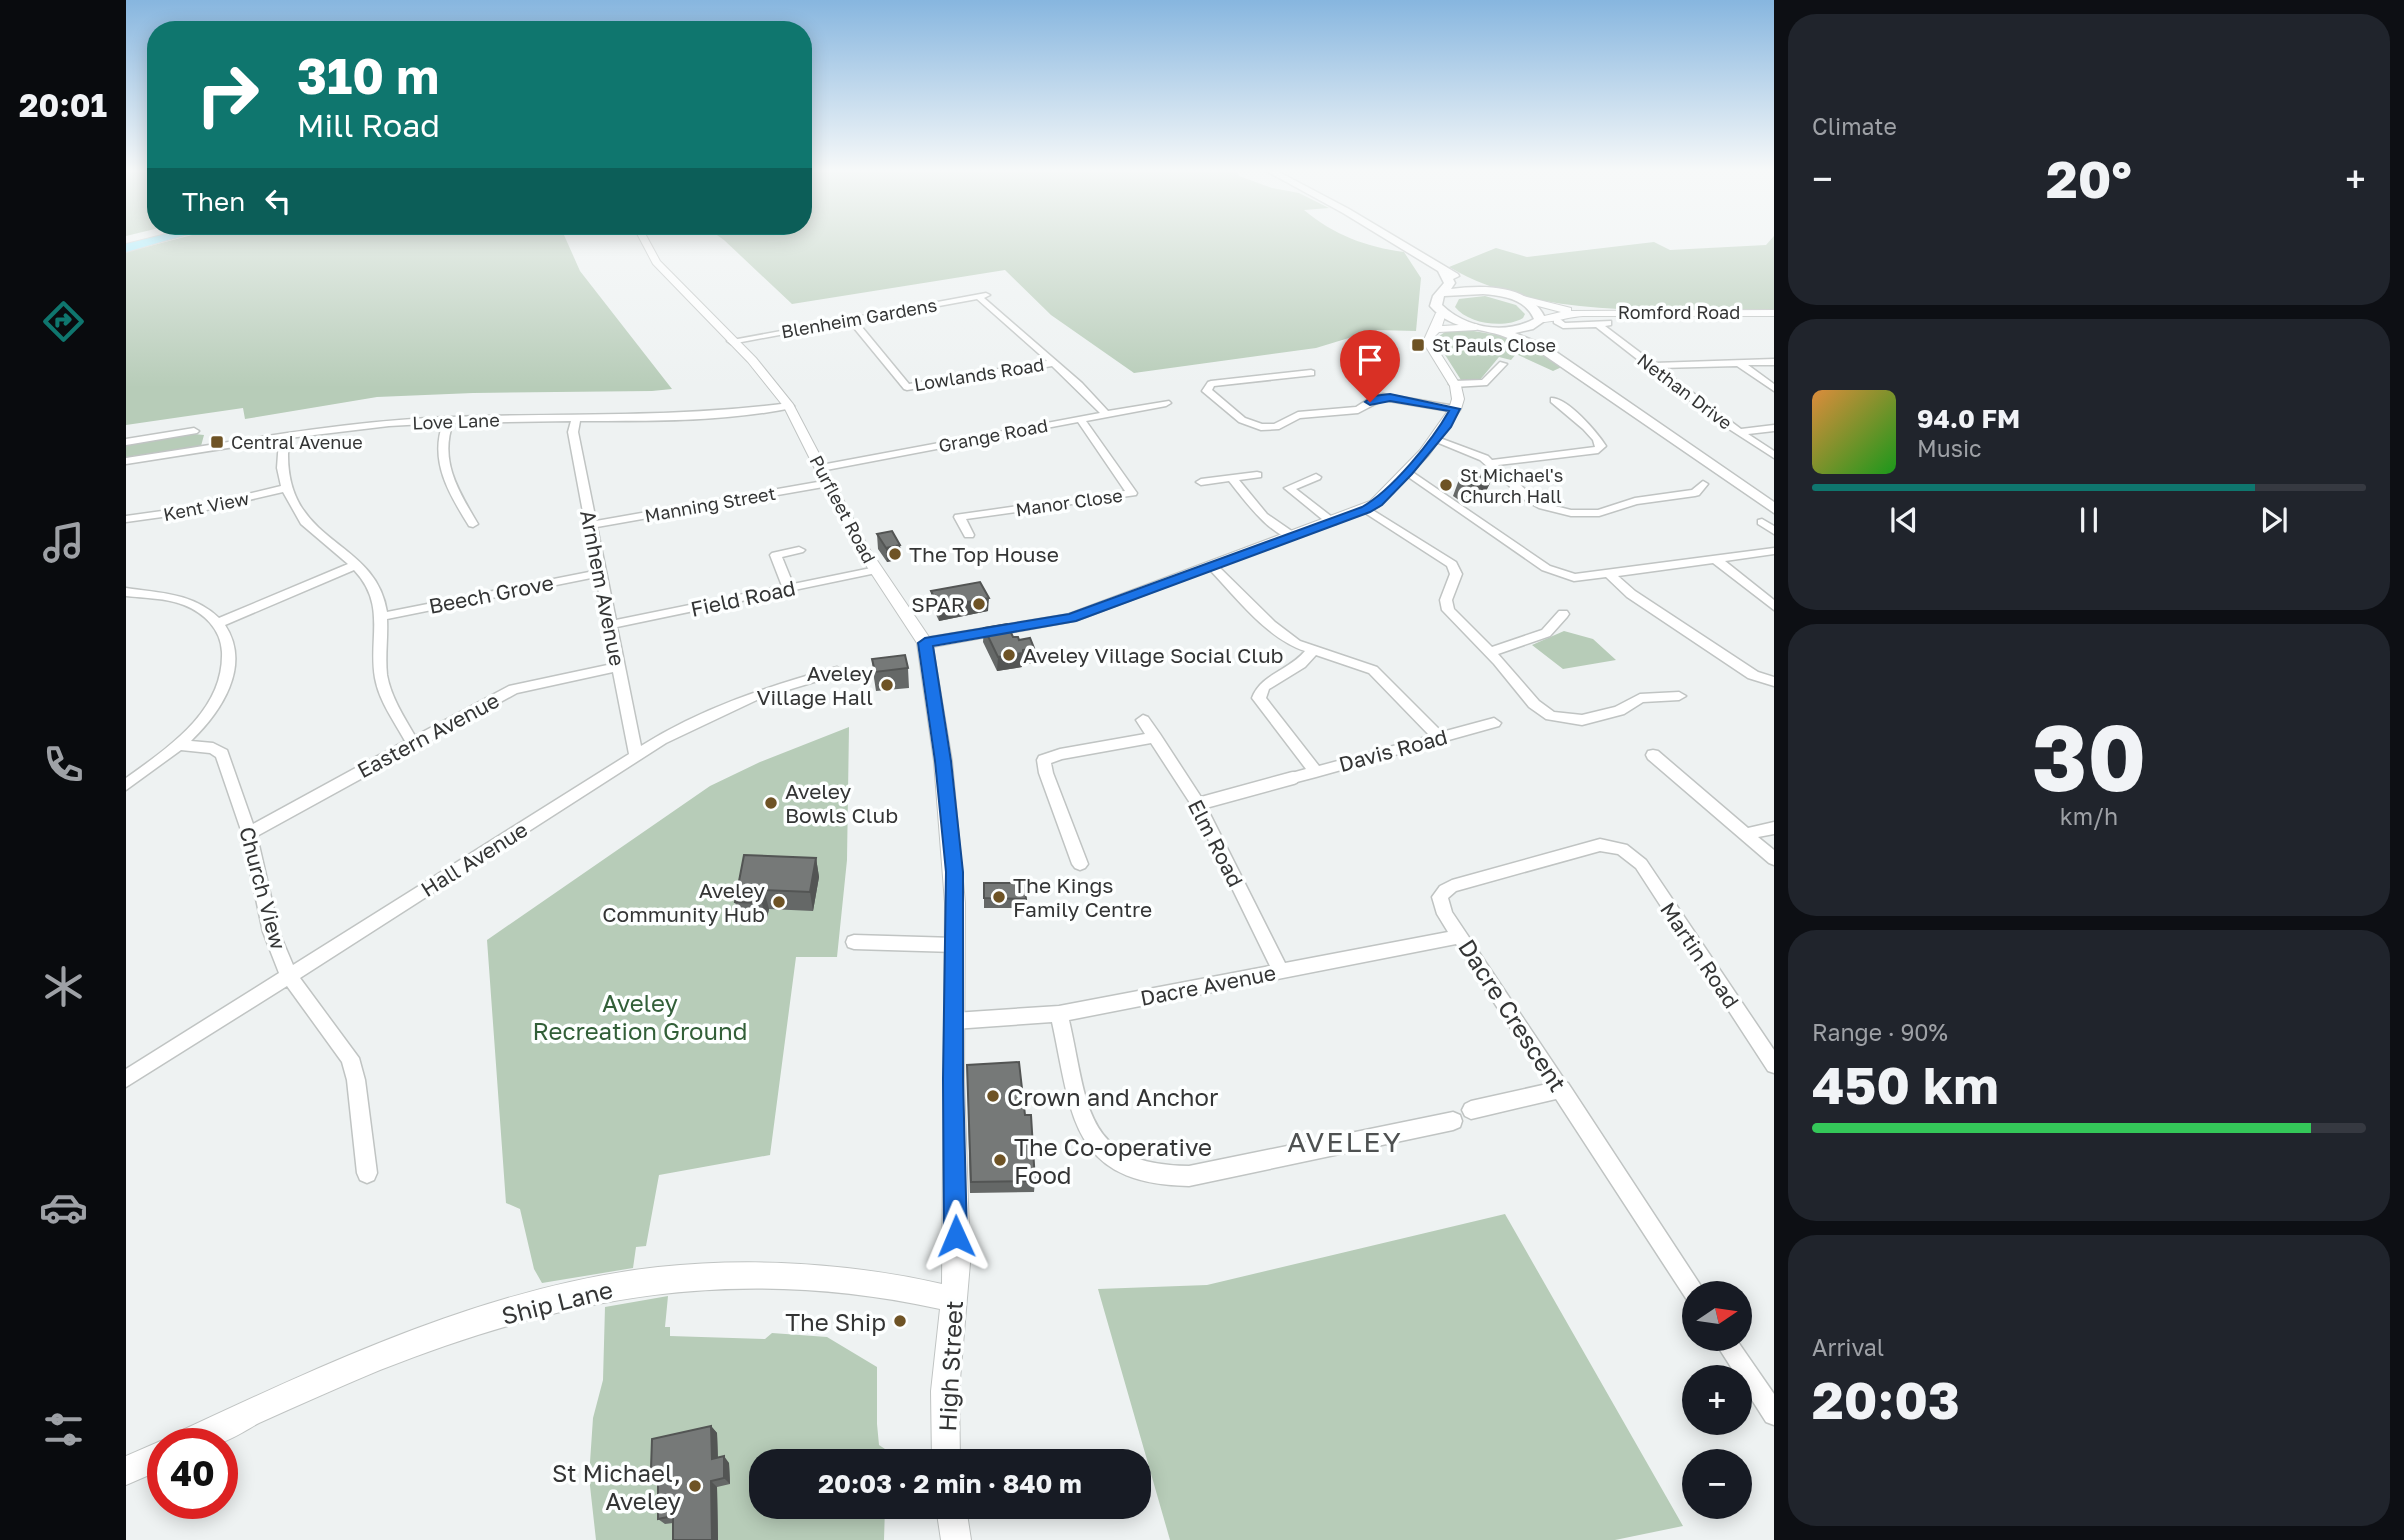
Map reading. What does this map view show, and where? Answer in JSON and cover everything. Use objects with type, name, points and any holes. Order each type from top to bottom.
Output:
[{"type":"main road","points":[[1401,244],[1464,280],[1519,298],[1537,310],[1533,337],[1545,350]]},
{"type":"main road","points":[[1443,269],[1450,283],[1435,301],[1441,313],[1476,327],[1497,330],[1520,329],[1537,322]]},
{"type":"main road","points":[[1443,293],[1466,289],[1497,292]]},
{"type":"main road","points":[[1497,330],[1545,350],[1774,509]]},
{"type":"street","points":[[646,244],[656,262],[752,360],[789,406]]},
{"type":"street","name":"Blenheim Gardens","points":[[731,341],[983,296],[1054,363]]},
{"type":"street","name":"Romford Road","points":[[1519,298],[1583,313]]},
{"type":"street","points":[[925,643],[1072,618],[1378,503],[1408,472],[1447,424],[1459,398],[1454,384],[1428,342],[1441,313]]},
{"type":"street","name":"Romford Road","points":[[1537,322],[1556,315],[1583,313],[1774,313]]},
{"type":"street","name":"Lowlands Road","points":[[851,318],[907,387],[1054,363]]},
{"type":"street","name":"Nethan Drive","points":[[1557,321],[1563,326],[1603,323],[1651,366],[1738,432],[1774,455]]},
{"type":"street","points":[[1436,329],[1476,327]]},
{"type":"street","points":[[1651,366],[1774,362]]},
{"type":"street","points":[[1054,363],[1106,414]]},
{"type":"street","points":[[1739,363],[1774,388]]},
{"type":"street","points":[[1454,384],[1484,383],[1503,364]]},
{"type":"street","points":[[1311,373],[1211,384],[1207,391],[1242,420],[1261,428],[1276,427],[1298,415],[1358,410],[1383,397],[1455,409]]},
{"type":"street","points":[[1491,463],[1598,450],[1601,446],[1598,441],[1580,421],[1553,400]]},
{"type":"street","name":"Grange Road","points":[[821,468],[1166,402]]},
{"type":"street","name":"Love Lane","points":[[126,461],[373,424],[719,415],[789,406]]},
{"type":"street","name":"Purfleet Road","points":[[789,406],[861,547],[925,643]]},
{"type":"street","name":"Arnhem Avenue","points":[[576,419],[573,432],[636,756]]},
{"type":"street","name":"Manor Close","points":[[968,535],[958,517],[1132,493],[1080,419]]},
{"type":"street","points":[[449,420],[443,442],[443,469],[473,524]]},
{"type":"street","points":[[1738,432],[1774,428]]},
{"type":"street","points":[[126,442],[194,431]]},
{"type":"street","points":[[284,437],[281,459],[285,488],[296,512],[311,529],[356,565],[376,593],[383,616],[382,680],[387,696],[413,743]]},
{"type":"street","points":[[1434,439],[1473,452],[1491,463],[1530,499],[1557,510],[1585,515],[1634,501],[1695,493],[1703,484]]},
{"type":"street","points":[[1408,472],[1546,568],[1574,578],[1774,551]]},
{"type":"street","points":[[1201,482],[1257,475]]},
{"type":"street","points":[[1317,477],[1289,488],[1332,522]]},
{"type":"street","points":[[1232,478],[1263,516],[1292,536]]},
{"type":"street","name":"Manning Street","points":[[591,525],[829,483]]},
{"type":"street","name":"Kent View","points":[[126,519],[198,509],[285,488]]},
{"type":"street","points":[[1366,509],[1452,564],[1456,574],[1446,600],[1448,610],[1490,652],[1534,704],[1549,715],[1582,720],[1619,711],[1640,698],[1679,696]]},
{"type":"street","points":[[1762,522],[1774,531]]},
{"type":"street","points":[[789,588],[776,555],[799,550]]},
{"type":"street","points":[[1715,559],[1774,606]]},
{"type":"street","points":[[219,623],[356,565]]},
{"type":"street","points":[[1212,566],[1276,630],[1296,644],[1373,670],[1439,737]]},
{"type":"street","name":"Field Road","points":[[610,625],[876,570]]},
{"type":"street","name":"Beech Grove","points":[[383,616],[600,573]]},
{"type":"street","points":[[1609,575],[1631,594],[1753,675],[1774,682]]},
{"type":"street","points":[[126,592],[190,603],[219,623],[226,636],[230,655],[228,674],[222,691],[208,713],[180,745],[126,785]]},
{"type":"street","points":[[1490,652],[1541,636],[1563,614]]},
{"type":"street","name":"High Street","points":[[925,643],[952,845],[955,945],[957,1263],[945,1391],[946,1449]]},
{"type":"street","points":[[1312,651],[1301,664],[1263,687],[1259,698],[1316,772]]},
{"type":"street","name":"Eastern Avenue","points":[[249,833],[514,689],[618,667]]},
{"type":"street","name":"Hall Avenue","points":[[126,1079],[636,756],[708,716],[756,695],[837,671]]},
{"type":"street","name":"Elm Road","points":[[1143,720],[1198,804],[1281,971]]},
{"type":"street","name":"Davis Road","points":[[1293,778],[1494,723]]},
{"type":"street","points":[[1080,864],[1046,773],[1044,760],[1060,754],[1155,737]]},
{"type":"street","name":"Church View","points":[[180,745],[213,748],[222,754],[249,833],[267,919],[289,976],[350,1058],[356,1080],[367,1173]]},
{"type":"street","points":[[1653,755],[1774,859]]},
{"type":"street","points":[[1198,804],[1293,778]]},
{"type":"street","points":[[1745,834],[1774,828]]},
{"type":"street","name":"Dacre Crescent","points":[[1622,849],[1600,845],[1445,890],[1440,897],[1441,904],[1687,1281]]},
{"type":"street","name":"Martin Road","points":[[1622,849],[1641,864],[1774,1065]]},
{"type":"street","name":"Dacre Avenue","points":[[954,1021],[1001,1020],[1059,1014],[1461,936]]},
{"type":"street","points":[[854,942],[955,945]]},
{"type":"street","points":[[1059,1014],[1082,1118],[1091,1134],[1117,1159],[1150,1174],[1189,1176],[1453,1121]]},
{"type":"street","points":[[1471,1110],[1562,1088]]},
{"type":"street","name":"Ship Lane","points":[[218,1428],[323,1378],[405,1348],[522,1308],[621,1286],[724,1275],[782,1276],[852,1283],[952,1299]]},
{"type":"street","points":[[1732,1351],[1774,1414]]},
{"type":"street","points":[[126,1471],[147,1461]]},
{"type":"street","points":[[953,1519],[956,1540]]},
{"type":"green space","points":[[158,244],[568,244],[580,271],[672,389],[377,397],[245,419],[243,408],[126,425],[126,252]]},
{"type":"green space","points":[[728,244],[1367,244],[1404,252],[1421,278],[1416,331],[1375,330],[1316,348],[1134,373],[1051,315],[1005,270],[792,304]]},
{"type":"green space","points":[[1638,244],[1658,244],[1670,250],[1774,244],[1774,310],[1650,310],[1565,304],[1525,297],[1486,285],[1449,267],[1496,248],[1527,257]]},
{"type":"green space","points":[[1485,296],[1516,305],[1525,314],[1523,318],[1507,323],[1487,323],[1461,313],[1455,307],[1459,299]]},
{"type":"green space","points":[[1462,329],[1515,338],[1564,366],[1553,371],[1516,354],[1511,360],[1499,357],[1479,381],[1461,380],[1435,339],[1445,332]]},
{"type":"green space","points":[[194,434],[204,435],[201,446],[126,457],[126,445]]},
{"type":"green space","points":[[1564,631],[1593,639],[1616,660],[1563,669],[1532,645]]},
{"type":"green space","name":"Aveley Recreation Ground","points":[[849,727],[847,860],[837,957],[796,957],[770,1155],[659,1175],[646,1246],[636,1247],[633,1268],[542,1283],[534,1269],[520,1209],[506,1203],[487,940],[710,786],[760,762]]},
{"type":"green space","points":[[1505,1214],[1683,1526],[1615,1540],[1170,1540],[1151,1474],[1151,1449],[1144,1449],[1098,1289],[1207,1285]]},
{"type":"green space","points":[[668,1296],[665,1327],[670,1327],[670,1336],[765,1339],[772,1333],[827,1337],[877,1367],[879,1445],[885,1449],[749,1449],[749,1519],[885,1519],[884,1540],[596,1540],[589,1477],[593,1418],[603,1380],[605,1307]]},
{"type":"building","points":[[1477,472],[1491,481],[1474,486],[1460,477]]},
{"type":"building","points":[[892,531],[900,545],[886,548],[877,534]]},
{"type":"building","points":[[980,582],[989,598],[939,607],[931,591]]},
{"type":"building","points":[[1007,624],[1013,637],[1018,637],[1019,640],[1030,638],[1034,648],[1023,650],[1023,653],[998,657],[984,628]]},
{"type":"building","points":[[905,655],[908,668],[875,672],[872,659]]},
{"type":"building","points":[[744,855],[816,858],[810,892],[764,890],[762,903],[735,902]]},
{"type":"building","points":[[984,883],[1024,883],[1026,899],[984,898]]},
{"type":"building","points":[[1019,1062],[1025,1115],[1031,1115],[1035,1181],[971,1182],[967,1065]]},
{"type":"building","name":"St Michael, Aveley","points":[[711,1426],[712,1459],[724,1456],[724,1478],[711,1481],[712,1540],[673,1540],[673,1516],[658,1519],[658,1468],[651,1469],[652,1439]]},
{"type":"place","name":"St Pauls Close","points":[[1418,345]]},
{"type":"place","name":"Central Avenue","points":[[217,442]]},
{"type":"place","name":"St Michael's Church Hall","points":[[1446,485]]},
{"type":"place","name":"The Top House","points":[[895,554]]},
{"type":"place","name":"SPAR","points":[[979,604]]},
{"type":"place","name":"Aveley Village Social Club","points":[[1009,655]]},
{"type":"place","name":"Aveley Village Hall","points":[[887,685]]},
{"type":"place","name":"Aveley Bowls Club","points":[[771,803]]},
{"type":"place","name":"The Kings Family Centre","points":[[999,897]]},
{"type":"place","name":"Aveley Community Hub","points":[[779,902]]},
{"type":"place","name":"Crown and Anchor","points":[[993,1096]]},
{"type":"place","name":"The Co-operative Food","points":[[1000,1160]]},
{"type":"place","name":"The Ship","points":[[900,1321]]},
{"type":"place","name":"St Michael, Aveley","points":[[695,1486]]},
{"type":"district","name":"AVELEY","points":[[1345,1141]]},
{"type":"route","points":[[956,1236],[953,1079],[955,872],[943,761],[925,643],[1072,618],[1378,503],[1408,472],[1447,424],[1455,409],[1390,397],[1377,398],[1370,402]]}]
